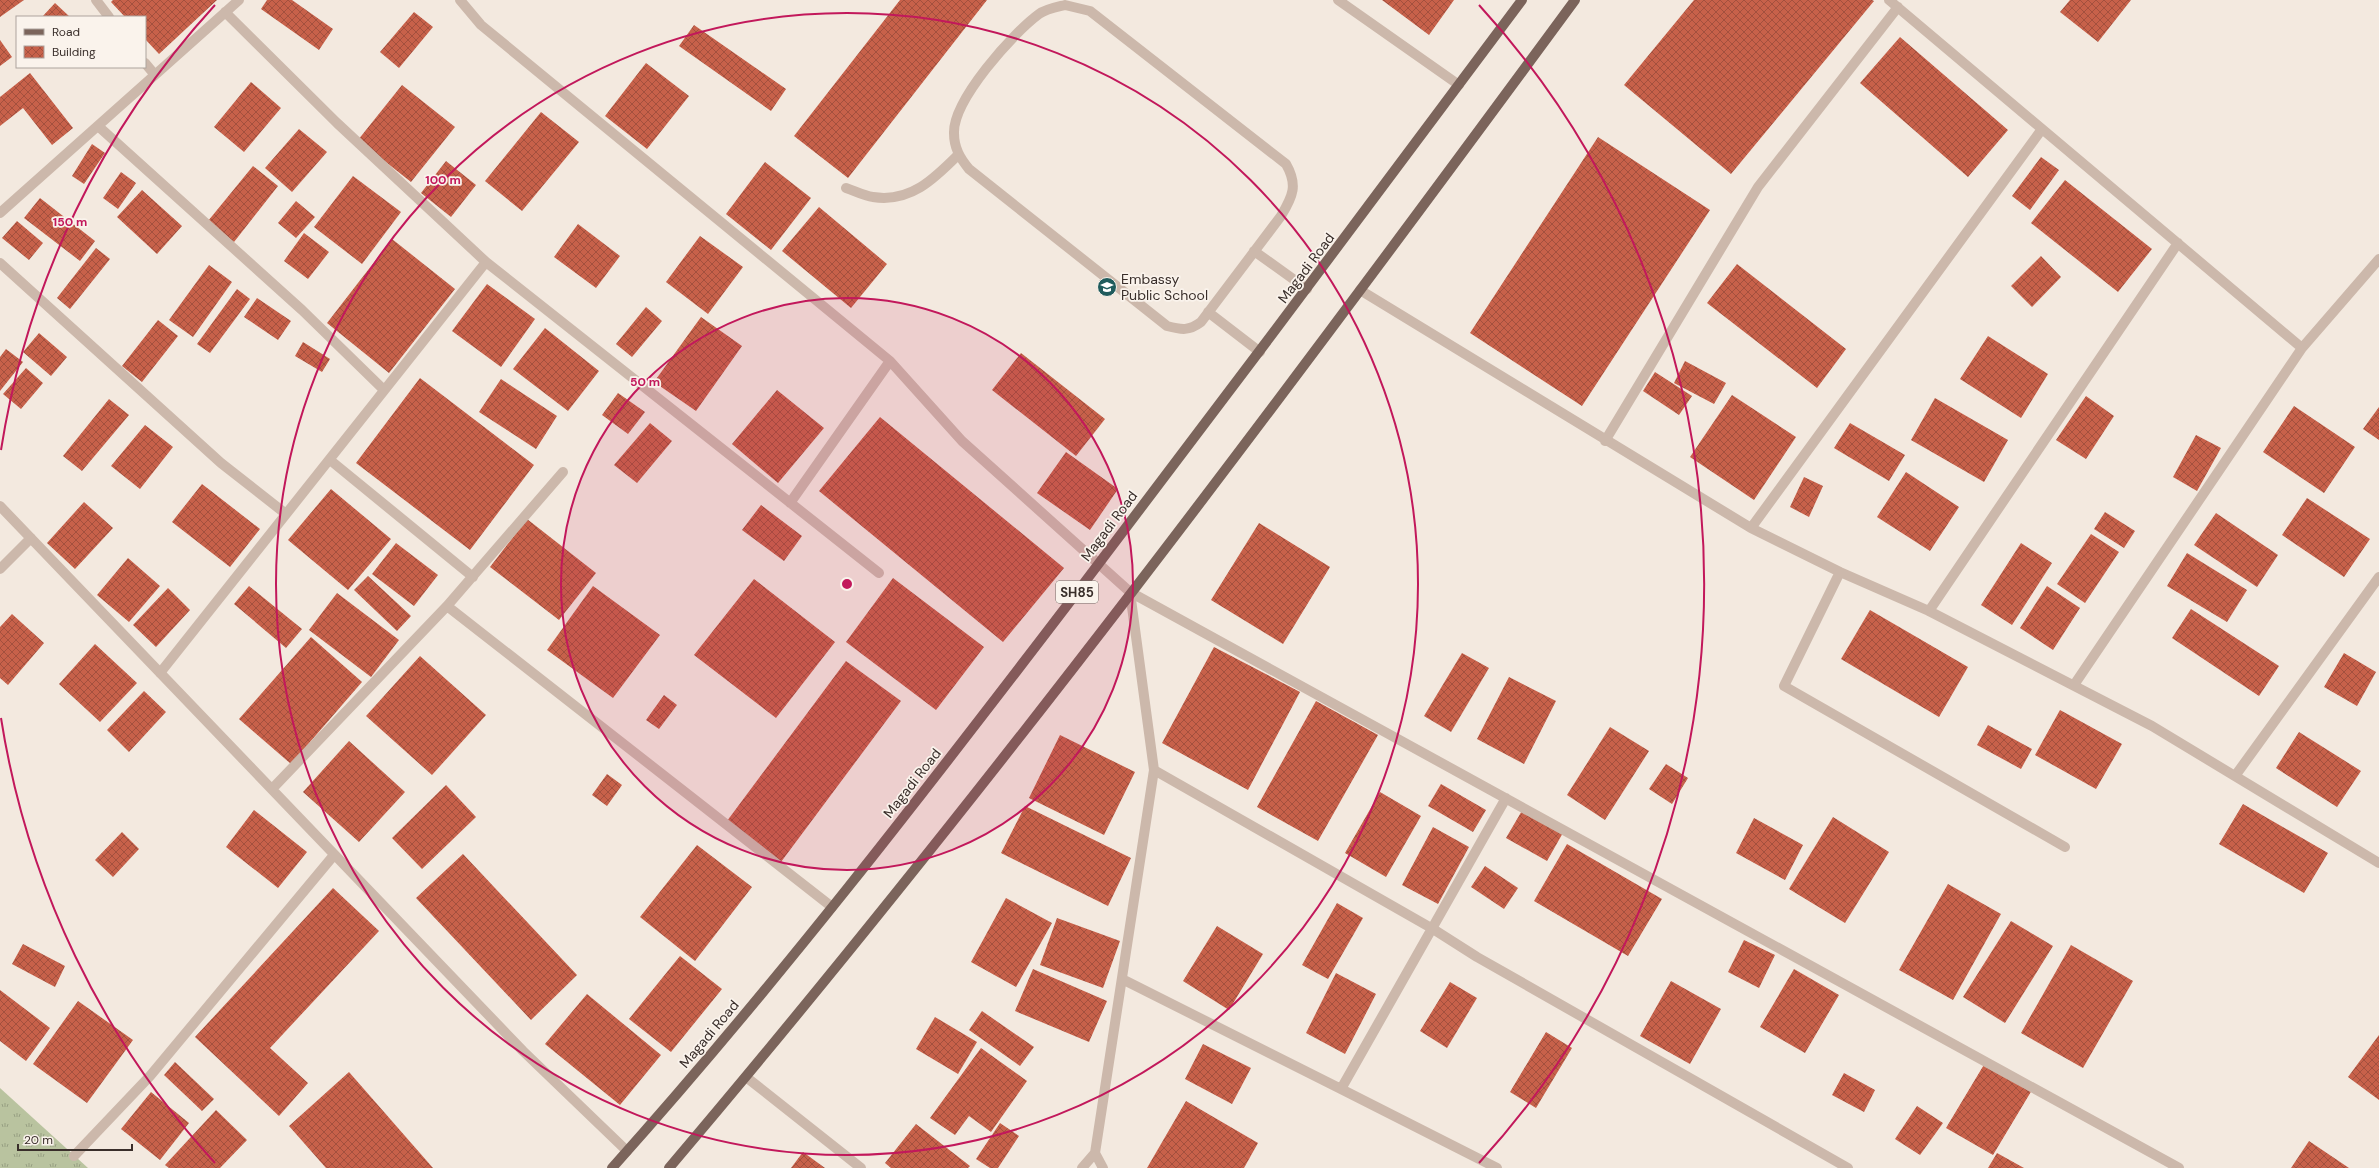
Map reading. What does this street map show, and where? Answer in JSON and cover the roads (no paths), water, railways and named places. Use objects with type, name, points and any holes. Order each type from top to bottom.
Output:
[{"type":"main road","name":"Magadi Road","points":[[612,1168],[832,906],[1097,565],[1260,352],[1522,0]]},
{"type":"main road","name":"SH85","points":[[669,1168],[903,886],[1130,592],[1360,290],[1575,0]]},
{"type":"street","points":[[96,0],[108,16]]},
{"type":"street","points":[[0,213],[239,0]]},
{"type":"street","points":[[460,0],[481,25],[890,361],[962,441],[1097,565],[1130,592],[2179,1168]]},
{"type":"street","points":[[1338,0],[1459,85]]},
{"type":"street","points":[[1889,0],[2302,348]]},
{"type":"street","points":[[1065,5],[1090,11],[1286,164],[1293,176],[1292,197],[1281,216],[1208,312],[1193,329],[1182,330],[1167,326],[969,169],[958,154],[954,132],[964,100],[994,56],[1040,13],[1065,5]]},
{"type":"street","points":[[1604,441],[1758,186],[1898,8]]},
{"type":"street","points":[[225,12],[337,123],[486,262],[878,573]]},
{"type":"street","points":[[146,64],[155,75]]},
{"type":"street","points":[[98,126],[302,310],[384,390]]},
{"type":"street","points":[[1751,528],[2042,129]]},
{"type":"street","points":[[846,188],[872,197],[899,197],[933,180],[958,154]]},
{"type":"street","points":[[1929,611],[2178,243]]},
{"type":"street","points":[[1254,251],[1307,289]]},
{"type":"street","points":[[2074,685],[2302,348],[2379,259]]},
{"type":"street","points":[[160,673],[486,262]]},
{"type":"street","points":[[0,264],[221,463],[286,514]]},
{"type":"street","points":[[1360,290],[1604,441],[1751,528],[1840,572],[1929,611],[2152,726],[2379,864]]},
{"type":"street","points":[[1208,312],[1260,352]]},
{"type":"street","points":[[790,503],[890,361]]},
{"type":"street","points":[[330,460],[473,577]]},
{"type":"street","points":[[272,789],[448,606],[563,472]]},
{"type":"street","points":[[0,506],[523,1051],[627,1151]]},
{"type":"street","points":[[0,569],[31,538]]},
{"type":"street","points":[[1840,572],[1784,686],[2065,847]]},
{"type":"street","points":[[2235,776],[2379,577]]},
{"type":"street","points":[[1082,1168],[1095,1153],[1154,770],[1130,592]]},
{"type":"street","points":[[448,606],[832,906]]},
{"type":"street","points":[[1154,770],[1433,929],[1477,958],[1848,1168]]},
{"type":"street","points":[[1341,1089],[1506,798]]},
{"type":"street","points":[[74,1156],[150,1076],[334,855]]},
{"type":"street","points":[[1122,979],[1497,1168]]},
{"type":"street","points":[[746,1077],[861,1168]]},
{"type":"street","points":[[1095,1153],[1102,1168]]},
{"type":"place","name":"Embassy Public School","points":[[1107,287]]}]
